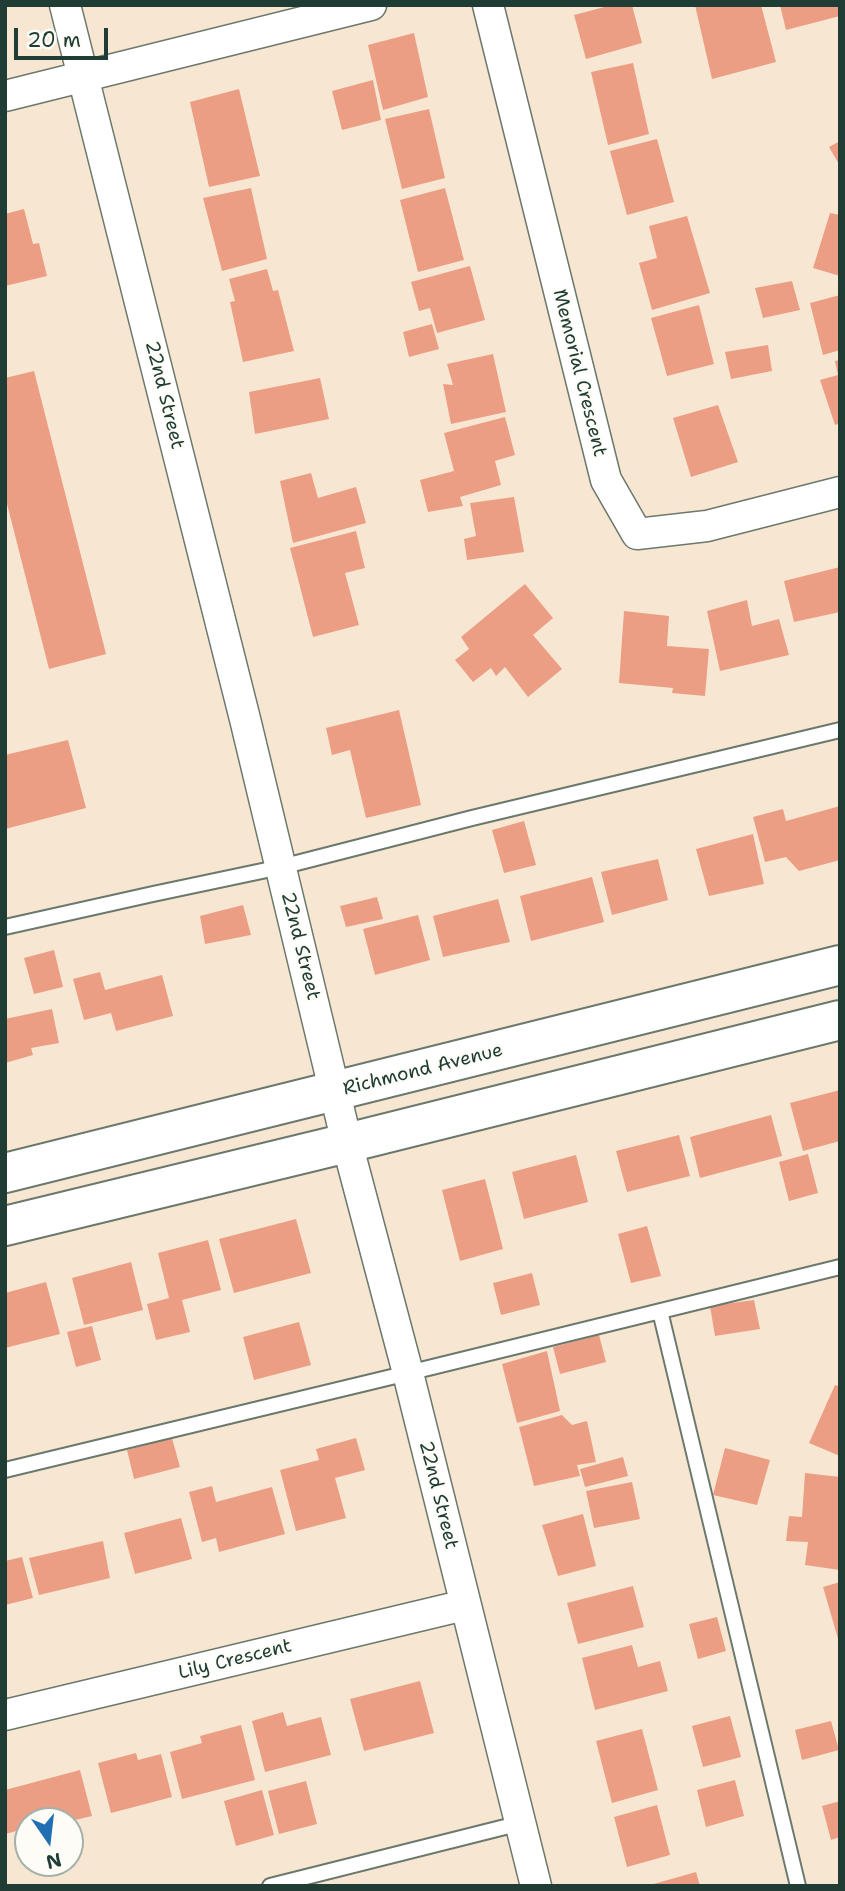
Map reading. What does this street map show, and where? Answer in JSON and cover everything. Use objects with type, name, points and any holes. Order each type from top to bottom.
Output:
[{"type":"main road","name":"Richmond Avenue","points":[[5,1173],[840,965]]},
{"type":"main road","points":[[5,1226],[840,1020]]},
{"type":"street","name":"22nd Street","points":[[65,5],[281,867],[347,1143],[408,1374],[536,1886]]},
{"type":"street","points":[[5,96],[304,13],[371,5]]},
{"type":"street","name":"Memorial Crescent","points":[[488,5],[606,480],[637,534],[707,526],[840,492]]},
{"type":"street","name":"Lily Crescent","points":[[5,1715],[465,1605]]},
{"type":"lane","points":[[5,927],[281,867],[472,818],[840,730]]},
{"type":"lane","points":[[5,1470],[408,1374],[840,1266]]},
{"type":"lane","points":[[660,1311],[798,1886]]},
{"type":"lane","points":[[270,1886],[521,1823]]},
{"type":"building","points":[[612,5],[632,5],[642,43],[586,59],[574,15]]},
{"type":"building","points":[[695,5],[761,5],[776,62],[712,79]]},
{"type":"building","points":[[780,5],[840,5],[840,16],[786,30]]},
{"type":"building","points":[[414,33],[428,97],[383,110],[368,45]]},
{"type":"building","points":[[633,63],[649,134],[608,145],[591,72]]},
{"type":"building","points":[[373,80],[381,120],[342,130],[332,91]]},
{"type":"building","points":[[239,89],[260,176],[209,187],[190,102]]},
{"type":"building","points":[[429,109],[445,178],[402,189],[385,119]]},
{"type":"building","points":[[657,139],[674,202],[627,215],[610,151]]},
{"type":"building","points":[[840,141],[840,166],[829,147]]},
{"type":"building","points":[[251,188],[267,259],[222,271],[203,198]]},
{"type":"building","points":[[445,188],[464,260],[418,272],[400,200]]},
{"type":"building","points":[[24,209],[33,244],[39,243],[47,276],[5,286],[5,214]]},
{"type":"building","points":[[830,213],[840,215],[840,276],[813,268]]},
{"type":"building","points":[[687,216],[710,293],[652,310],[639,263],[657,258],[649,226]]},
{"type":"building","points":[[470,266],[485,320],[437,333],[430,308],[419,311],[411,282]]},
{"type":"building","points":[[267,269],[273,291],[278,290],[294,351],[243,362],[230,302],[235,301],[229,279]]},
{"type":"building","points":[[792,281],[800,310],[763,318],[755,288]]},
{"type":"building","points":[[840,295],[840,350],[823,355],[810,303]]},
{"type":"building","points":[[699,305],[714,364],[667,376],[651,318]]},
{"type":"building","points":[[432,324],[439,349],[409,357],[403,332]]},
{"type":"building","points":[[768,345],[772,371],[731,379],[725,352]]},
{"type":"building","points":[[493,354],[506,412],[451,424],[443,384],[453,385],[447,364]]},
{"type":"building","points":[[840,360],[840,423],[835,425],[820,380],[838,375],[835,361]]},
{"type":"building","points":[[34,371],[106,654],[49,669],[5,496],[5,378]]},
{"type":"building","points":[[320,378],[329,419],[255,434],[249,392]]},
{"type":"building","points":[[718,405],[738,462],[691,477],[673,418]]},
{"type":"building","points":[[505,417],[515,455],[495,461],[501,485],[460,497],[463,506],[428,512],[420,480],[454,471],[444,433]]},
{"type":"building","points":[[311,473],[318,498],[356,487],[366,523],[293,543],[280,481]]},
{"type":"building","points":[[514,497],[524,552],[467,560],[464,539],[476,536],[470,503]]},
{"type":"building","points":[[356,531],[365,568],[345,573],[359,625],[313,637],[290,548]]},
{"type":"building","points":[[840,567],[840,612],[794,622],[784,581]]},
{"type":"building","points":[[525,584],[553,618],[533,635],[562,669],[528,697],[505,667],[496,676],[491,668],[473,682],[455,660],[469,649],[461,637]]},
{"type":"building","points":[[747,600],[752,626],[779,619],[789,655],[720,671],[707,611]]},
{"type":"building","points":[[624,611],[669,616],[667,646],[709,649],[705,696],[672,693],[673,688],[619,683]]},
{"type":"building","points":[[399,710],[421,805],[366,818],[350,750],[332,755],[326,728]]},
{"type":"building","points":[[68,740],[86,808],[5,829],[5,755]]},
{"type":"building","points":[[840,806],[840,860],[799,871],[786,857],[765,862],[753,817],[783,809],[786,821]]},
{"type":"building","points":[[524,821],[536,865],[504,873],[492,830]]},
{"type":"building","points":[[753,834],[764,884],[709,896],[696,849]]},
{"type":"building","points":[[658,859],[668,900],[612,915],[601,872]]},
{"type":"building","points":[[592,877],[604,922],[531,941],[520,896]]},
{"type":"building","points":[[377,897],[383,919],[346,927],[340,906]]},
{"type":"building","points":[[498,899],[510,942],[443,957],[433,916]]},
{"type":"building","points":[[243,905],[251,935],[205,944],[200,916]]},
{"type":"building","points":[[418,915],[430,960],[375,975],[363,929]]},
{"type":"building","points":[[54,950],[63,987],[34,994],[24,958]]},
{"type":"building","points":[[100,972],[105,990],[162,975],[173,1016],[116,1031],[111,1013],[84,1020],[73,979]]},
{"type":"building","points":[[52,1009],[59,1043],[31,1048],[33,1055],[5,1063],[5,1019]]},
{"type":"building","points":[[840,1090],[840,1141],[803,1151],[790,1103]]},
{"type":"building","points":[[771,1115],[782,1156],[700,1178],[690,1137]]},
{"type":"building","points":[[679,1135],[690,1176],[627,1192],[616,1151]]},
{"type":"building","points":[[808,1154],[818,1193],[789,1201],[779,1162]]},
{"type":"building","points":[[576,1155],[588,1202],[524,1219],[512,1172]]},
{"type":"building","points":[[485,1179],[503,1249],[460,1261],[442,1190]]},
{"type":"building","points":[[296,1219],[311,1273],[234,1293],[219,1239]]},
{"type":"building","points":[[647,1226],[661,1276],[631,1283],[618,1234]]},
{"type":"building","points":[[208,1240],[221,1290],[182,1300],[190,1332],[156,1340],[147,1304],[169,1298],[158,1253]]},
{"type":"building","points":[[131,1262],[143,1310],[84,1325],[72,1278]]},
{"type":"building","points":[[532,1273],[540,1305],[501,1315],[493,1283]]},
{"type":"building","points":[[46,1282],[60,1334],[5,1348],[5,1293]]},
{"type":"building","points":[[754,1300],[760,1329],[715,1336],[710,1306]]},
{"type":"building","points":[[299,1322],[311,1365],[254,1380],[243,1337]]},
{"type":"building","points":[[92,1326],[101,1360],[76,1367],[67,1332]]},
{"type":"building","points":[[599,1335],[606,1362],[560,1374],[553,1347]]},
{"type":"building","points":[[547,1351],[560,1411],[517,1423],[502,1364]]},
{"type":"building","points":[[835,1385],[840,1387],[840,1456],[809,1443]]},
{"type":"building","points":[[562,1415],[572,1425],[587,1421],[596,1462],[577,1465],[580,1476],[534,1486],[519,1427]]},
{"type":"building","points":[[172,1438],[180,1467],[134,1479],[127,1450]]},
{"type":"building","points":[[356,1438],[365,1470],[335,1478],[346,1518],[296,1531],[280,1470],[319,1460],[316,1449]]},
{"type":"building","points":[[725,1448],[770,1460],[757,1505],[713,1495]]},
{"type":"building","points":[[623,1457],[628,1476],[585,1487],[580,1469]]},
{"type":"building","points":[[805,1473],[840,1477],[840,1570],[805,1565],[808,1542],[786,1541],[789,1516],[802,1517]]},
{"type":"building","points":[[632,1482],[640,1519],[594,1528],[586,1491]]},
{"type":"building","points":[[212,1486],[216,1502],[272,1487],[285,1534],[219,1552],[216,1538],[202,1542],[189,1492]]},
{"type":"building","points":[[583,1514],[596,1566],[558,1576],[542,1525]]},
{"type":"building","points":[[181,1518],[192,1559],[135,1574],[124,1533]]},
{"type":"building","points":[[103,1541],[110,1578],[39,1595],[29,1558]]},
{"type":"building","points":[[22,1557],[33,1598],[5,1605],[5,1561]]},
{"type":"building","points":[[840,1582],[840,1642],[839,1642],[823,1587]]},
{"type":"building","points":[[633,1586],[644,1627],[578,1644],[567,1603]]},
{"type":"building","points":[[717,1617],[726,1651],[698,1659],[689,1624]]},
{"type":"building","points":[[632,1645],[638,1667],[660,1661],[668,1691],[595,1710],[582,1658]]},
{"type":"building","points":[[420,1681],[434,1733],[364,1751],[350,1699]]},
{"type":"building","points":[[283,1712],[287,1726],[321,1717],[331,1755],[265,1772],[252,1721]]},
{"type":"building","points":[[730,1716],[741,1757],[703,1767],[692,1726]]},
{"type":"building","points":[[831,1721],[839,1750],[802,1760],[795,1730]]},
{"type":"building","points":[[241,1725],[255,1780],[182,1799],[170,1752],[202,1743],[200,1736]]},
{"type":"building","points":[[642,1729],[658,1790],[612,1803],[596,1741]]},
{"type":"building","points":[[136,1753],[138,1760],[161,1754],[172,1797],[111,1813],[98,1763]]},
{"type":"building","points":[[80,1770],[92,1816],[84,1818],[84,1807],[14,1807],[14,1832],[5,1834],[5,1790]]},
{"type":"building","points":[[735,1780],[744,1816],[706,1827],[697,1790]]},
{"type":"building","points":[[306,1781],[317,1824],[279,1834],[268,1791]]},
{"type":"building","points":[[262,1790],[274,1835],[236,1846],[224,1801]]},
{"type":"building","points":[[840,1801],[840,1837],[831,1840],[822,1806]]},
{"type":"building","points":[[657,1805],[670,1855],[627,1867],[614,1817]]},
{"type":"building","points":[[696,1872],[700,1886],[650,1886],[650,1885]]}]
